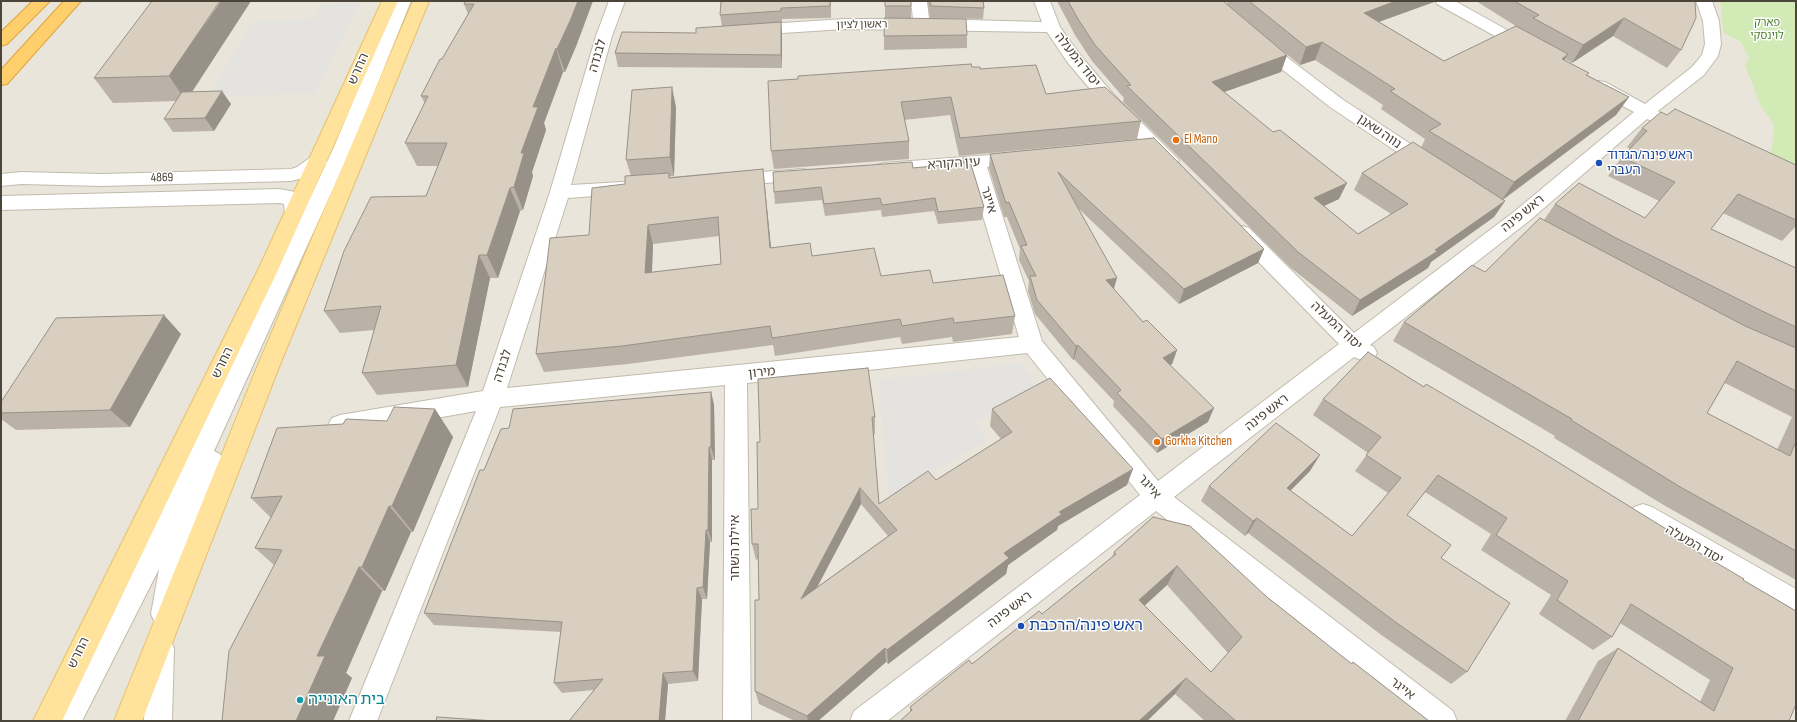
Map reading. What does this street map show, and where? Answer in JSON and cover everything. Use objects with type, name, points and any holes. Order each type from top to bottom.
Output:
[{"type":"highway","points":[[1,33],[32,1]]},
{"type":"highway","points":[[1,41],[42,1]]},
{"type":"highway","points":[[1,80],[73,1]]},
{"type":"main road","name":"החרש","points":[[47,721],[77,656],[197,416],[301,220],[318,161],[390,1]]},
{"type":"main road","points":[[128,721],[268,367],[421,1]]},
{"type":"street","points":[[72,716],[148,566],[301,220],[343,147],[403,1]]},
{"type":"street","name":"לבנדה","points":[[363,721],[492,399],[560,192],[604,36],[617,1]]},
{"type":"street","points":[[919,1],[922,24]]},
{"type":"street","name":"יסוד המעלה","points":[[1042,1],[1052,27],[1074,59],[1108,99],[1183,173]]},
{"type":"street","points":[[1443,1],[1545,57]]},
{"type":"street","name":"ראש פינה","points":[[864,721],[1354,346],[1510,216],[1698,71],[1710,56],[1713,44],[1713,32],[1704,1]]},
{"type":"street","name":"ראשון לציון","points":[[735,32],[844,24],[1052,27]]},
{"type":"street","name":"נווה שאנן","points":[[1249,35],[1336,103],[1443,174]]},
{"type":"street","points":[[1586,79],[1645,112],[1672,125]]},
{"type":"street","points":[[1132,147],[1155,145]]},
{"type":"street","name":"עין הקורא","points":[[866,170],[1007,159]]},
{"type":"street","name":"4869","points":[[1,180],[21,178],[102,180],[291,175],[303,172],[318,161]]},
{"type":"street","name":"אייגר","points":[[976,162],[1032,344],[1157,498],[1443,721]]},
{"type":"street","points":[[717,181],[819,174]]},
{"type":"street","points":[[560,192],[639,186]]},
{"type":"street","name":"4869","points":[[1,203],[280,196],[288,197],[293,202],[301,220]]},
{"type":"street","points":[[1510,216],[1536,231]]},
{"type":"street","name":"יסוד המעלה","points":[[1227,217],[1354,346],[1381,362]]},
{"type":"street","points":[[158,721],[160,642],[173,565],[301,220]]},
{"type":"street","name":"מירון","points":[[323,428],[492,399],[1032,344]]},
{"type":"street","name":"איילת השחר","points":[[736,375],[737,721]]},
{"type":"street","name":"יסוד המעלה","points":[[1629,507],[1796,603]]},
{"type":"street","points":[[72,716],[77,656]]},
{"type":"shaded area","points":[[1,1],[1796,1],[1796,721],[1,721]]},
{"type":"shaded area","points":[[361,3],[315,93],[208,97],[254,21],[314,19],[322,4]]},
{"type":"shaded area","points":[[1019,363],[1043,387],[975,422],[988,440],[889,497],[878,380]]},
{"type":"green space","name":"פארק לוינסקי","points":[[1720,1],[1796,2],[1796,171],[1771,160],[1774,125],[1761,106],[1745,65],[1749,58],[1741,42],[1724,33]]},
{"type":"building","points":[[152,1],[220,1],[169,76],[94,78]]},
{"type":"building","points":[[465,1],[578,1],[557,49],[556,48],[533,107],[538,107],[521,153],[524,153],[514,187],[510,188],[487,255],[479,255],[456,365],[362,373],[381,306],[324,311],[344,251],[371,197],[426,196],[447,143],[405,143],[428,96],[421,96],[440,59],[442,59],[474,4],[464,4]]},
{"type":"building","points":[[721,1],[830,1],[830,6],[781,8],[781,11],[720,15]]},
{"type":"building","points":[[885,1],[911,1],[911,6],[885,6]]},
{"type":"building","points":[[930,1],[983,1],[984,8],[931,6]]},
{"type":"building","points":[[1068,1],[1223,1],[1287,55],[1212,82],[1273,132],[1280,130],[1347,183],[1314,198],[1358,234],[1408,204],[1362,173],[1413,142],[1505,201],[1435,250],[1438,251],[1360,300],[1298,252],[1127,86],[1131,85],[1095,45]]},
{"type":"building","points":[[1249,1],[1396,1],[1364,13],[1444,61],[1516,26],[1568,54],[1562,59],[1589,73],[1586,75],[1629,97],[1514,182],[1429,131],[1441,124],[1390,91],[1395,89],[1322,42],[1306,47]]},
{"type":"building","points":[[1514,1],[1695,1],[1696,18],[1681,50],[1624,18],[1583,45],[1533,18],[1539,15]]},
{"type":"building","points":[[885,18],[966,19],[967,35],[884,36]]},
{"type":"building","points":[[781,22],[781,55],[615,53],[622,32],[696,33],[696,28]]},
{"type":"building","points":[[971,64],[972,67],[980,67],[980,69],[1036,65],[1046,94],[1105,87],[1141,121],[960,138],[951,97],[901,102],[909,141],[771,151],[768,81],[798,79],[798,76]]},
{"type":"building","points":[[672,87],[670,157],[626,160],[632,90]]},
{"type":"building","points":[[222,91],[205,118],[164,119],[182,92]]},
{"type":"building","points":[[1675,109],[1796,165],[1796,220],[1738,194],[1711,229],[1796,268],[1796,327],[1614,237],[1555,204],[1579,183],[1645,218],[1675,182],[1622,157],[1647,131],[1642,128],[1661,112],[1667,115]]},
{"type":"building","points":[[1154,138],[1264,249],[1184,289],[1058,172],[1117,278],[1106,280],[1143,322],[1147,320],[1177,350],[1163,358],[1214,408],[1162,439],[1117,393],[1121,390],[1078,345],[1076,346],[1037,300],[1030,276],[1036,276],[1021,246],[1027,245],[1009,202],[1006,203],[990,154]]},
{"type":"building","points":[[963,158],[969,158],[984,207],[938,212],[935,198],[882,205],[880,198],[824,204],[821,187],[774,192],[773,172],[912,162],[913,168],[964,163]]},
{"type":"building","points":[[763,169],[770,248],[810,243],[812,256],[874,248],[881,276],[930,270],[933,283],[1003,275],[1015,316],[954,323],[953,318],[902,326],[900,319],[772,338],[770,326],[622,346],[536,354],[550,238],[589,235],[592,188],[625,184],[625,176],[669,173],[669,178]],"holes":[[[718,217],[721,264],[645,273],[648,225]]]},
{"type":"building","points":[[1540,218],[1745,326],[1796,348],[1796,391],[1737,361],[1707,413],[1790,456],[1796,441],[1796,551],[1682,488],[1571,420],[1572,419],[1404,322],[1472,265],[1485,272]]},
{"type":"building","points":[[164,315],[110,410],[1,413],[1,402],[56,318]]},
{"type":"building","points":[[1368,352],[1424,387],[1426,384],[1535,448],[1671,532],[1669,535],[1796,611],[1796,704],[1789,721],[1578,721],[1618,648],[1714,711],[1733,668],[1631,604],[1612,637],[1557,600],[1568,581],[1496,535],[1507,518],[1438,475],[1407,515],[1451,545],[1441,558],[1510,603],[1467,672],[1394,621],[1257,518],[1253,521],[1209,486],[1276,423],[1320,455],[1287,488],[1352,536],[1401,478],[1366,455],[1381,437],[1323,399]]},
{"type":"building","points":[[868,368],[875,417],[872,417],[879,504],[928,471],[936,480],[1012,432],[992,409],[1050,378],[1133,469],[1059,512],[1062,514],[1004,553],[1009,558],[887,650],[885,648],[807,716],[755,691],[755,600],[759,600],[758,544],[752,544],[751,509],[758,509],[757,442],[760,442],[758,379]],"holes":[[[860,488],[897,530],[801,599]]]},
{"type":"building","points":[[711,392],[708,530],[706,530],[703,587],[697,588],[693,671],[663,673],[659,721],[569,721],[603,679],[554,683],[562,622],[424,613],[480,470],[484,470],[501,429],[509,428],[513,409]]},
{"type":"building","points":[[394,407],[435,409],[392,506],[389,506],[362,567],[359,567],[317,656],[325,656],[296,721],[222,721],[229,651],[282,550],[255,548],[282,496],[251,498],[277,428],[343,424],[346,419],[387,421]]},
{"type":"building","points":[[1153,517],[1190,526],[1267,597],[1352,664],[1353,662],[1429,721],[1236,721],[1186,678],[1139,721],[900,721],[912,710],[910,707],[969,660],[972,664],[1039,611],[1042,614],[1116,554],[1114,552]],"holes":[[[1177,566],[1242,637],[1211,672],[1139,600]]]},
{"type":"building","points":[[437,717],[495,721],[436,721]]},
{"type":"place","name":"El Mano","points":[[1176,140]]},
{"type":"place","name":"ראש פינה/הגדוד העברי","points":[[1599,163]]},
{"type":"place","name":"Gorkha Kitchen","points":[[1157,442]]},
{"type":"place","name":"ראש פינה/הרכבת","points":[[1021,626]]},
{"type":"place","name":"בית האונייה","points":[[300,700]]}]
